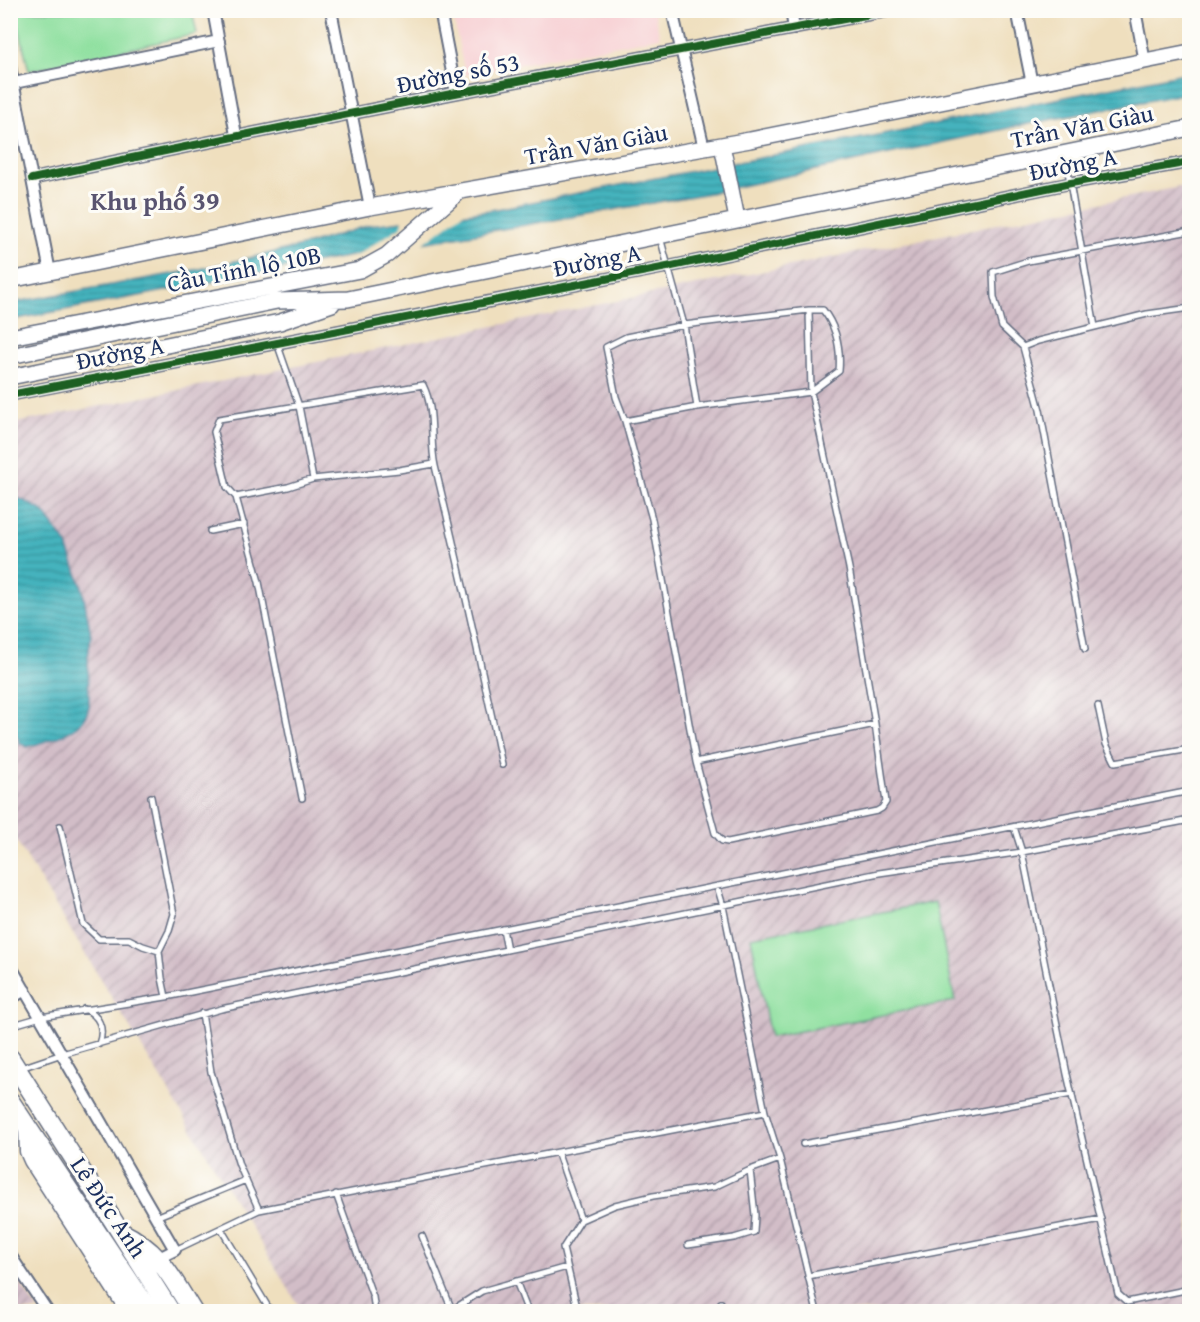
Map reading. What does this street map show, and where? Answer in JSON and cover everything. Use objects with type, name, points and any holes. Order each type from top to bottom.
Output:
[{"type":"highway","name":"Lê Đức Anh","points":[[14,1063],[171,1311]]},
{"type":"highway","name":"Lê Đức Anh","points":[[10,1101],[150,1311]]},
{"type":"highway","name":"Lê Đức Anh","points":[[28,1129],[29,1151],[33,1160],[131,1311]]},
{"type":"highway","name":"Lê Đức Anh","points":[[119,1231],[167,1254],[193,1311]]},
{"type":"highway","points":[[158,1290],[167,1254]]},
{"type":"main road","name":"Trần Văn Giàu","points":[[10,280],[370,207],[722,145],[1190,52]]},
{"type":"main road","name":"Trần Văn Giàu","points":[[10,377],[280,322],[344,299],[1190,128]]},
{"type":"main road","points":[[722,145],[737,219]]},
{"type":"main road","name":"Cầu Tỉnh lộ 10B","points":[[10,337],[360,270],[387,255],[460,191]]},
{"type":"main road","name":"Cầu Tỉnh lộ 10B","points":[[10,356],[277,301],[344,299]]},
{"type":"street","points":[[213,10],[236,135]]},
{"type":"street","points":[[330,10],[370,207]]},
{"type":"street","points":[[440,10],[456,93]]},
{"type":"street","points":[[672,10],[704,148]]},
{"type":"street","points":[[791,10],[794,29]]},
{"type":"street","name":"Đường số 53","points":[[32,179],[236,135],[892,10]]},
{"type":"street","points":[[1017,10],[1032,84]]},
{"type":"street","points":[[1135,10],[1146,62]]},
{"type":"street","points":[[14,83],[219,41]]},
{"type":"street","points":[[10,66],[50,272]]},
{"type":"street","name":"Đường A","points":[[10,394],[667,267],[1071,183],[1190,162]]},
{"type":"street","points":[[10,965],[156,1217],[167,1254]]},
{"type":"street","points":[[10,999],[25,990]]},
{"type":"street","points":[[10,1255],[48,1311]]},
{"type":"lane","points":[[1064,152],[1095,327]]},
{"type":"lane","points":[[1085,649],[1040,410],[1023,347],[1002,327],[994,297],[993,272],[1028,261],[1189,232]]},
{"type":"lane","points":[[660,236],[684,325],[697,407]]},
{"type":"lane","points":[[1023,347],[1038,341],[1147,314],[1190,308]]},
{"type":"lane","points":[[625,421],[697,407],[811,392],[839,371],[841,356],[831,320],[823,310],[809,310],[684,325],[626,337],[606,347],[616,397],[625,421],[652,519],[696,762],[715,833],[722,841],[728,842],[877,811],[882,808],[886,802],[886,793],[849,568],[811,392],[809,310]]},
{"type":"lane","points":[[277,343],[299,406],[313,478]]},
{"type":"lane","points":[[302,798],[259,582],[236,497],[227,487],[214,432],[219,419],[423,385],[429,398],[434,464],[473,630],[501,765]]},
{"type":"lane","points":[[236,497],[288,487],[313,478],[399,470],[434,464]]},
{"type":"lane","points":[[210,531],[244,525]]},
{"type":"lane","points":[[1098,706],[1106,744],[1115,762],[1190,750]]},
{"type":"lane","points":[[696,762],[875,724]]},
{"type":"lane","points":[[10,1026],[41,1017],[166,997],[1190,791]]},
{"type":"lane","points":[[151,797],[174,914],[170,931],[159,951],[166,997]]},
{"type":"lane","points":[[14,1063],[62,1054],[202,1013],[879,873],[1022,852],[1190,820]]},
{"type":"lane","points":[[60,826],[83,924],[99,939],[129,939],[159,951]]},
{"type":"lane","points":[[1014,827],[1022,852],[1072,1094],[1118,1294],[1127,1302],[1190,1289]]},
{"type":"lane","points":[[717,886],[765,1112],[780,1159],[817,1311]]},
{"type":"lane","points":[[503,929],[507,950]]},
{"type":"lane","points":[[84,1009],[93,1014],[100,1023],[102,1034],[99,1044]]},
{"type":"lane","points":[[202,1013],[211,1072],[239,1166],[259,1210]]},
{"type":"lane","points":[[803,1144],[1072,1094]]},
{"type":"lane","points":[[167,1254],[259,1210],[558,1154],[765,1112]]},
{"type":"lane","points":[[558,1154],[581,1220]]},
{"type":"lane","points":[[578,1311],[563,1248],[581,1220],[615,1204],[714,1187],[780,1159]]},
{"type":"lane","points":[[688,1245],[734,1238],[754,1232],[755,1215],[750,1170]]},
{"type":"lane","points":[[156,1217],[246,1180]]},
{"type":"lane","points":[[336,1194],[373,1297],[375,1311]]},
{"type":"lane","points":[[808,1276],[1101,1219]]},
{"type":"lane","points":[[221,1229],[271,1311]]},
{"type":"lane","points":[[422,1236],[452,1311]]},
{"type":"lane","points":[[443,1311],[452,1311],[482,1291],[567,1267]]},
{"type":"lane","points":[[516,1281],[528,1311]]},
{"type":"lane","points":[[721,1304],[723,1311]]},
{"type":"shaded area","points":[[452,11],[654,11],[660,37],[465,75]]},
{"type":"shaded area","points":[[1189,185],[1189,1311],[302,1311],[11,832],[11,424]]},
{"type":"shaded area","points":[[11,1269],[38,1311],[11,1311]]},
{"type":"green space","points":[[15,11],[192,11],[197,34],[29,71]]},
{"type":"green space","points":[[935,902],[955,1001],[770,1037],[751,937]]},
{"type":"water","points":[[1189,72],[1189,93],[1013,127],[710,193],[405,246],[11,320],[11,303],[200,269],[302,246],[370,225],[491,210]]},
{"type":"water","points":[[10,497],[23,500],[43,511],[66,543],[82,587],[91,635],[88,657],[89,706],[86,715],[80,723],[65,734],[27,747],[20,743],[11,722]]},
{"type":"pier","points":[[466,211],[420,246],[351,259],[402,226],[403,218]]},
{"type":"cycle path","points":[[32,179],[354,113],[892,10]]},
{"type":"cycle path","points":[[10,395],[667,267],[1071,183],[1190,162]]},
{"type":"district","name":"Khu phố 39","points":[[155,200]]}]
